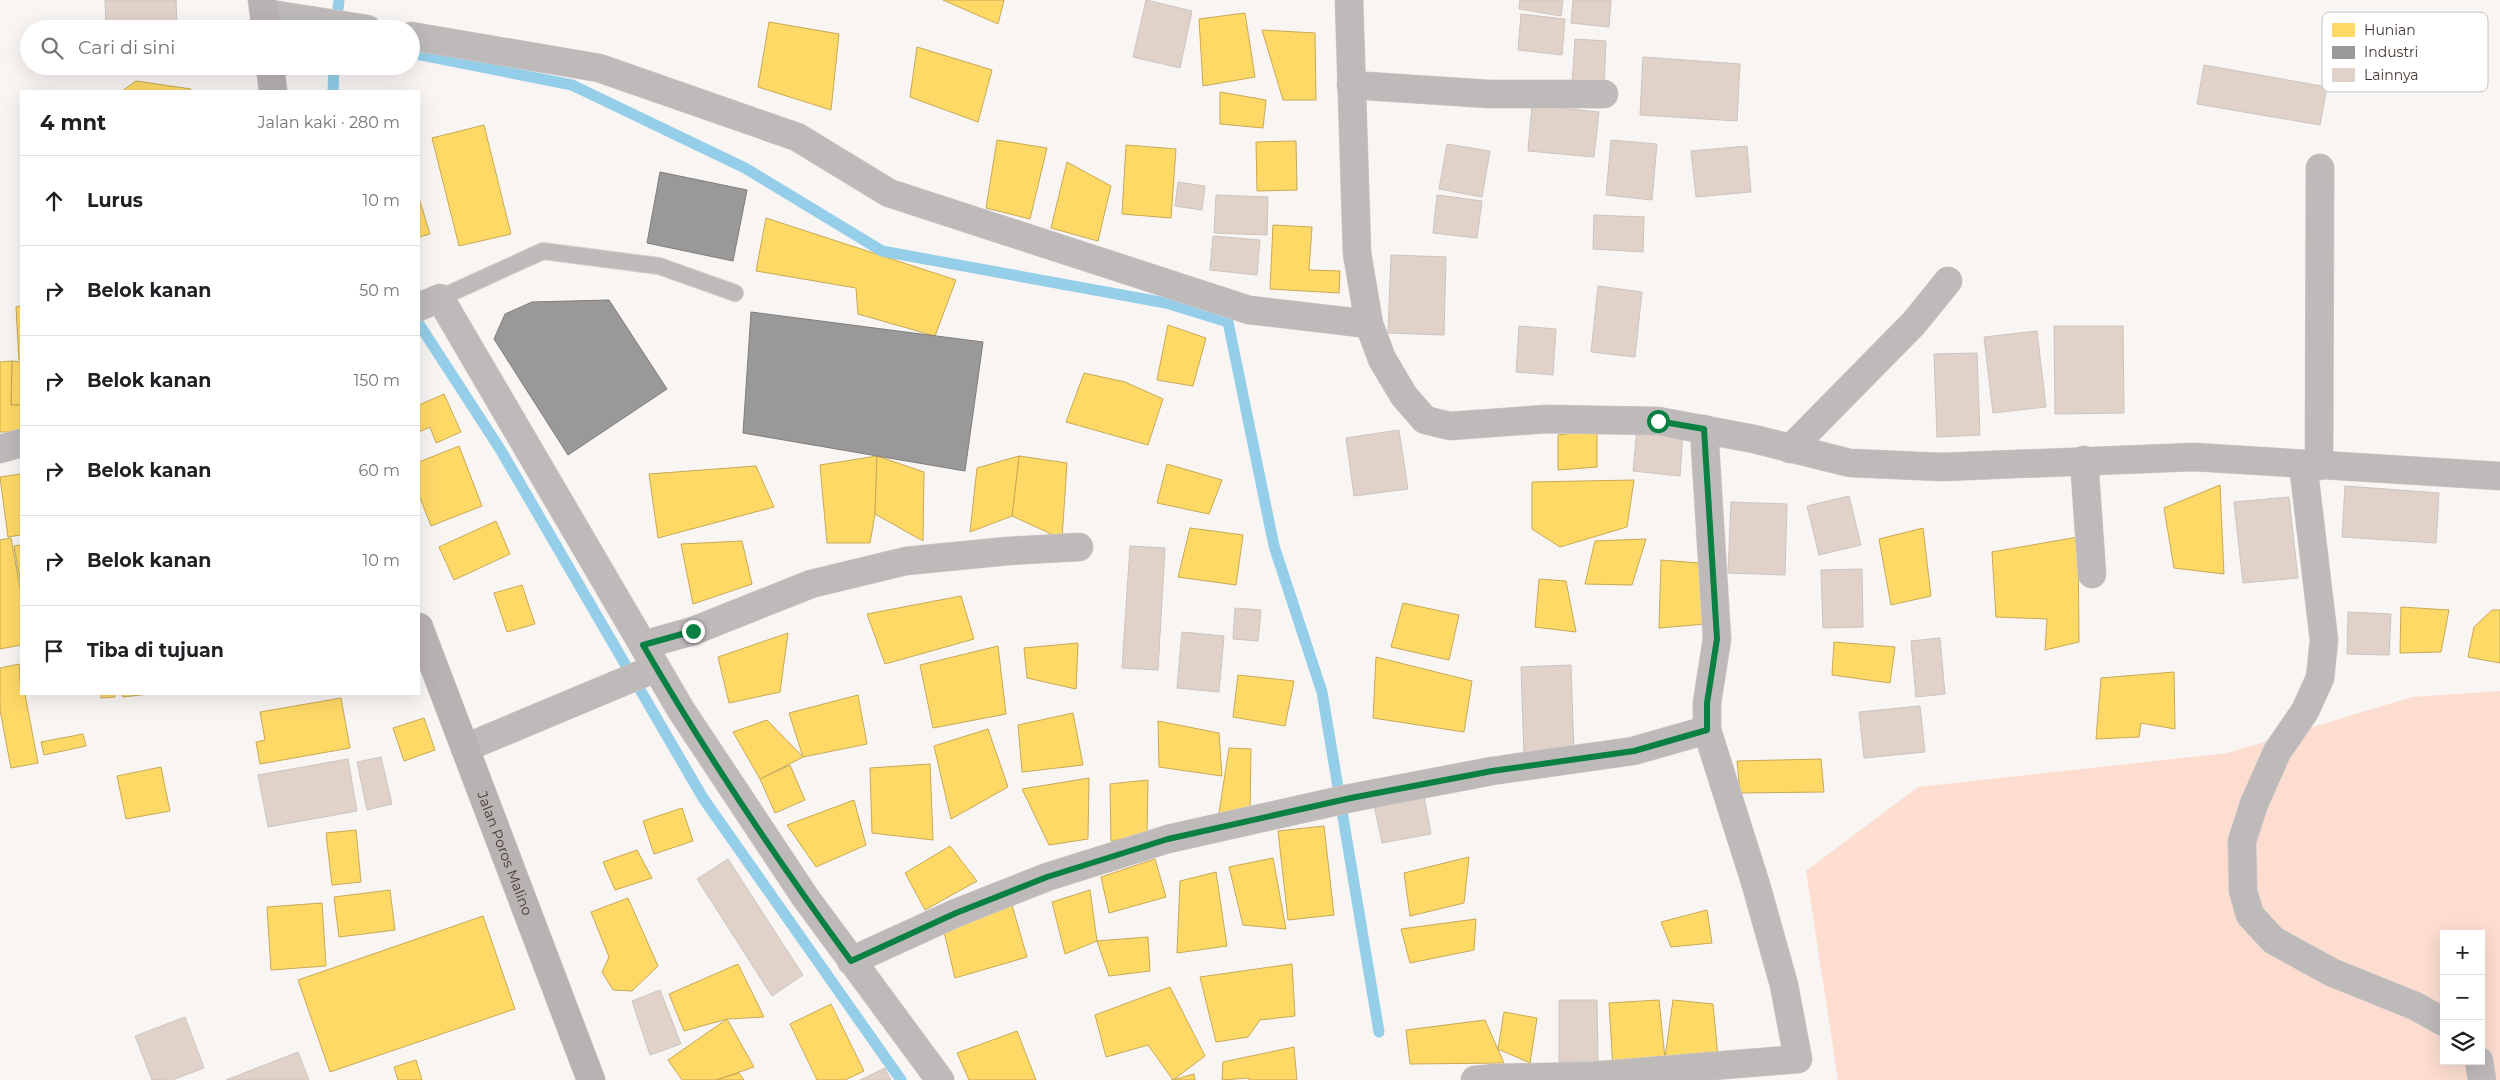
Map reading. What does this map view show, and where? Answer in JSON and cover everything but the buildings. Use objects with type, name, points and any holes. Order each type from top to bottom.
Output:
[{"type":"main road","points":[[271,75],[273,90]]},
{"type":"main road","name":"Jalan Poros Malino","points":[[420,630],[591,1080]]},
{"type":"street","points":[[1349,0],[1357,253],[1370,324],[1382,359],[1404,396],[1425,420],[1450,426],[1547,419],[1658,421],[1704,429],[1850,463],[1942,467],[2194,456],[2500,476]]},
{"type":"street","points":[[264,14],[308,20]]},
{"type":"street","points":[[420,38],[598,68],[798,137],[889,193],[1249,310],[1370,324]]},
{"type":"street","points":[[1351,85],[1489,94],[1604,94]]},
{"type":"street","points":[[2320,168],[2311,465],[2324,640],[2320,678],[2305,711],[2277,752],[2254,804],[2242,841],[2243,891],[2250,915],[2273,940],[2332,972],[2415,1006],[2440,1020]]},
{"type":"street","points":[[1790,449],[1914,323],[1948,281]]},
{"type":"street","points":[[428,303],[650,656],[681,710],[805,897],[940,1080]]},
{"type":"street","points":[[1475,1080],[1590,1076],[1798,1059],[1784,985],[1707,730],[1707,703],[1717,639],[1704,429]]},
{"type":"street","points":[[0,449],[20,443]]},
{"type":"street","points":[[2084,460],[2092,574]]},
{"type":"street","points":[[465,748],[650,656],[693,631],[811,584],[906,561],[1008,551],[1079,547]]},
{"type":"street","points":[[851,961],[956,913],[1047,877],[1168,839],[1351,798],[1492,771],[1634,751],[1707,730]]},
{"type":"street","points":[[2480,1065],[2482,1080]]},
{"type":"lane","points":[[428,303],[543,251],[659,266],[735,293]]},
{"type":"shaded area","points":[[2500,691],[2500,1080],[1838,1080],[1806,871],[1918,787],[2228,753],[2412,697]]},
{"type":"waterway","points":[[337,20],[339,0]]},
{"type":"waterway","points":[[420,55],[572,85],[745,168],[882,251],[1166,303],[1228,322],[1274,546],[1322,692],[1379,1032]]},
{"type":"waterway","points":[[333,90],[334,75]]},
{"type":"waterway","points":[[420,326],[500,449],[703,798],[901,1080]]},
{"type":"route","points":[[693,631],[643,645],[681,710],[805,897],[851,961],[956,913],[1047,877],[1168,839],[1351,798],[1492,771],[1634,751],[1707,730],[1707,703],[1717,639],[1704,429],[1658,421]]}]
